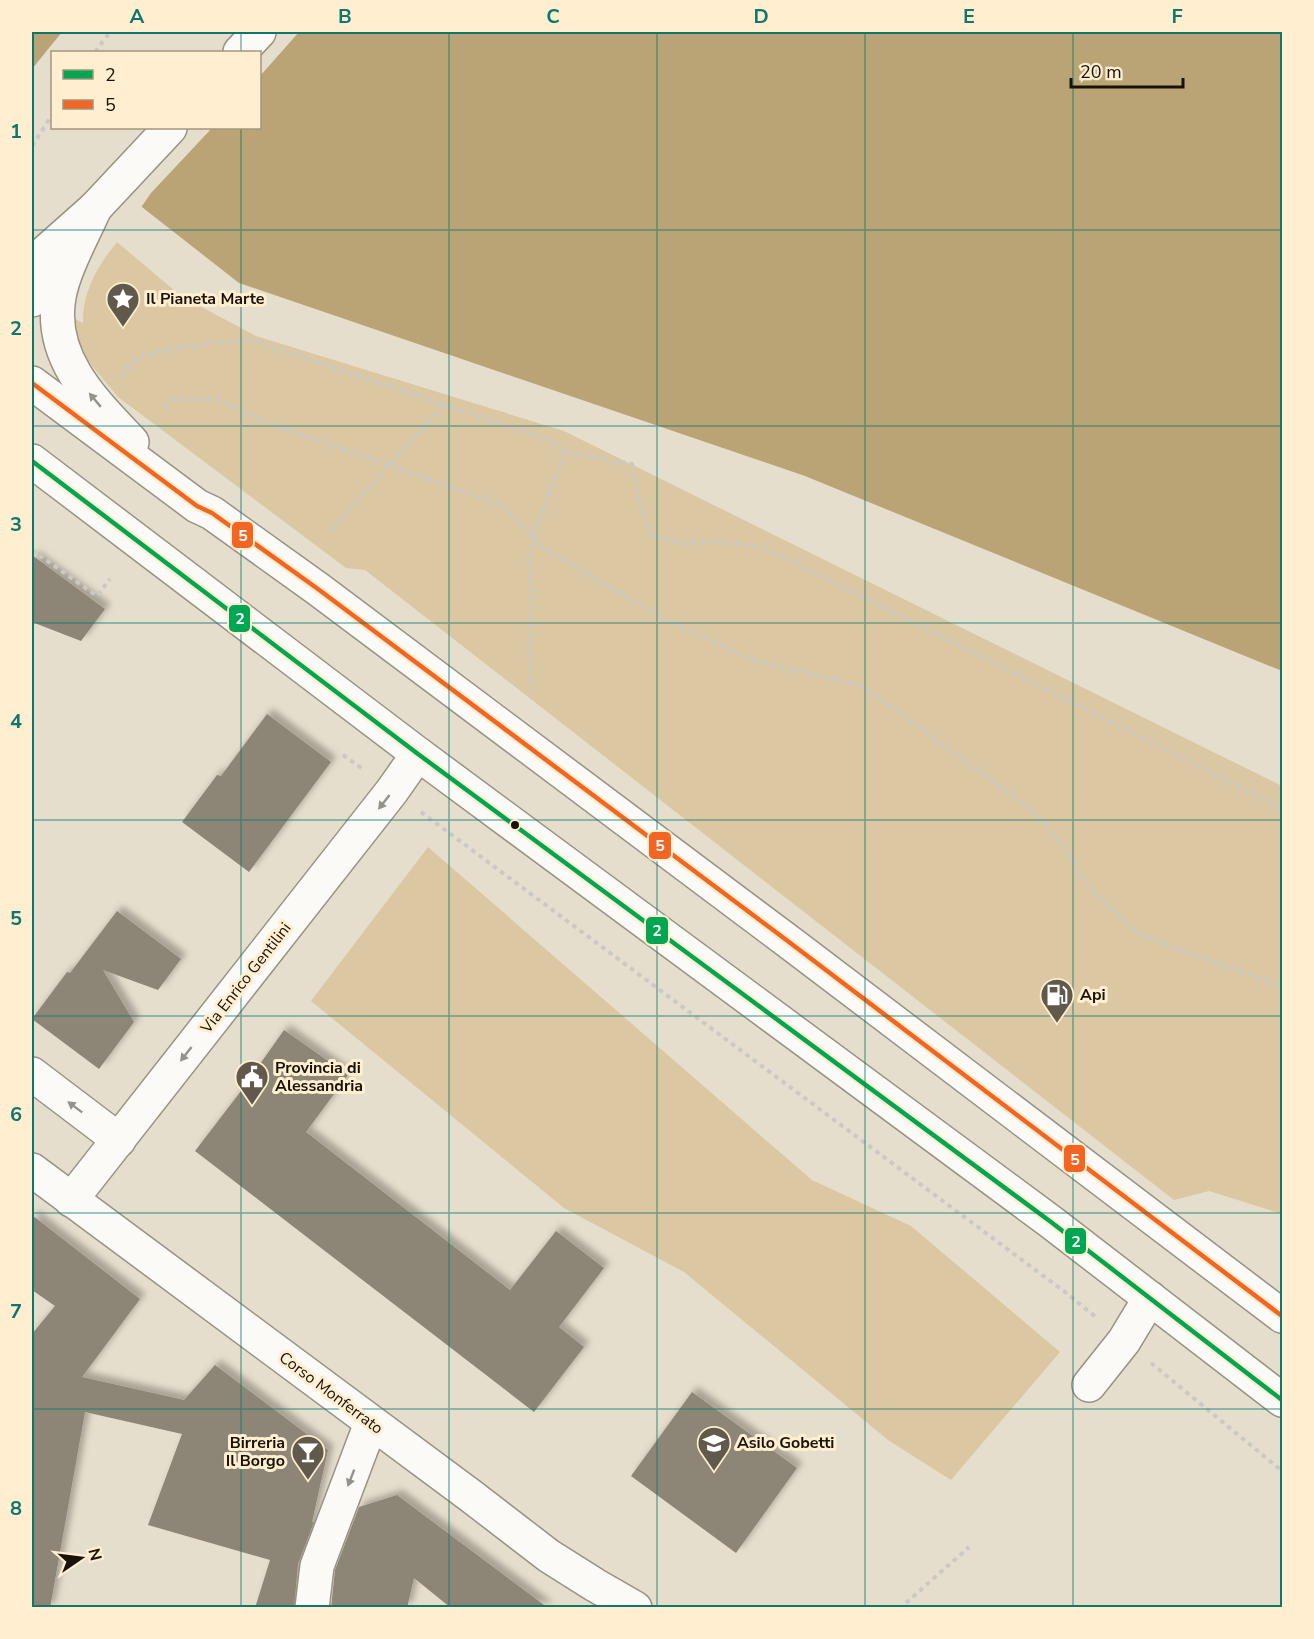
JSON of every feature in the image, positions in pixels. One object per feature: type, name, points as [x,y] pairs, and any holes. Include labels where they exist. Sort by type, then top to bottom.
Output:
[{"type":"main road","points":[[241,51],[259,32]]},
{"type":"main road","points":[[34,260],[95,208],[169,129]]},
{"type":"main road","points":[[95,208],[59,296],[57,318],[61,345],[73,373],[142,452],[212,513],[318,589],[647,835],[1282,1316]]},
{"type":"main road","points":[[32,300],[74,256]]},
{"type":"main road","points":[[32,383],[187,500],[212,513]]},
{"type":"main road","points":[[32,461],[418,754],[1051,1222],[1282,1400]]},
{"type":"main road","name":"Via Enrico Gentilini","points":[[71,1200],[392,792],[418,754]]},
{"type":"main road","points":[[32,1074],[119,1140]]},
{"type":"main road","name":"Corso Monferrato","points":[[32,1170],[549,1556],[635,1608]]},
{"type":"main road","points":[[1089,1385],[1124,1341],[1150,1298]]},
{"type":"main road","points":[[312,1608],[317,1566],[371,1423]]},
{"type":"path","points":[[96,51],[110,32]]},
{"type":"path","points":[[32,146],[51,117]]},
{"type":"path","points":[[116,381],[132,363],[142,357],[167,349],[248,339],[552,441],[565,452],[632,464],[640,506],[652,536],[681,543],[716,541],[766,548],[1282,808]]},
{"type":"path","points":[[165,407],[172,400],[215,399],[273,425],[503,505],[544,548],[664,619],[753,660],[863,686],[1034,811],[1064,848],[1089,888],[1138,934],[1282,987]]},
{"type":"path","points":[[331,530],[443,405]]},
{"type":"path","points":[[532,691],[529,650],[532,596],[529,556],[565,452]]},
{"type":"path","points":[[32,550],[97,596],[110,579]]},
{"type":"path","points":[[423,814],[1065,1292],[1282,1471]]},
{"type":"path","points":[[906,1603],[969,1547]]},
{"type":"shaded area","points":[[32,32],[1282,32],[1282,671],[805,476],[239,283],[32,121]]},
{"type":"shaded area","points":[[117,242],[181,296],[256,336],[564,431],[1282,786],[1282,1214],[1209,1191],[1174,1200],[365,570],[346,568],[118,397],[78,349],[69,316],[83,323],[85,300],[92,280]]},
{"type":"shaded area","points":[[428,847],[812,1180],[911,1226],[1060,1352],[951,1480],[888,1440],[684,1272],[564,1208],[311,1001]]},
{"type":"pier","points":[[62,32],[299,32],[261,75],[261,51],[51,51],[51,129],[211,129],[151,193],[140,209],[32,124],[32,69]]},
{"type":"building","points":[[32,555],[105,609],[81,641],[32,622]]},
{"type":"building","points":[[267,714],[331,762],[249,872],[182,822],[217,775],[221,776]]},
{"type":"building","points":[[117,911],[181,959],[158,990],[103,970],[134,1022],[99,1069],[32,1019]]},
{"type":"building","points":[[284,1030],[348,1075],[306,1132],[510,1290],[556,1231],[604,1268],[559,1327],[584,1347],[534,1412],[195,1151]]},
{"type":"building","points":[[32,1215],[140,1299],[82,1377],[184,1400],[215,1365],[328,1450],[312,1522],[314,1522],[298,1564],[294,1608],[255,1608],[270,1560],[148,1525],[182,1434],[85,1412],[50,1608],[32,1608],[32,1334],[55,1306],[32,1290]]},
{"type":"building","name":"Asilo Gobetti","points":[[692,1392],[797,1468],[736,1553],[631,1476]]},
{"type":"building","points":[[397,1495],[548,1608],[451,1608],[414,1578],[407,1608],[331,1608],[335,1570],[359,1507]]},
{"type":"transit line","name":"5","points":[[32,383],[197,506],[212,513],[318,589],[1282,1316]]},
{"type":"transit line","name":"2","points":[[32,461],[418,754],[1051,1222],[1282,1400]]},
{"type":"place","name":"Il Pianeta Marte","points":[[123,328]]},
{"type":"place","name":"Api","points":[[1057,1024]]},
{"type":"place","name":"Provincia di Alessandria","points":[[252,1106]]},
{"type":"place","name":"Asilo Gobetti","points":[[714,1472]]},
{"type":"place","name":"Birreria Il Borgo","points":[[308,1481]]}]
